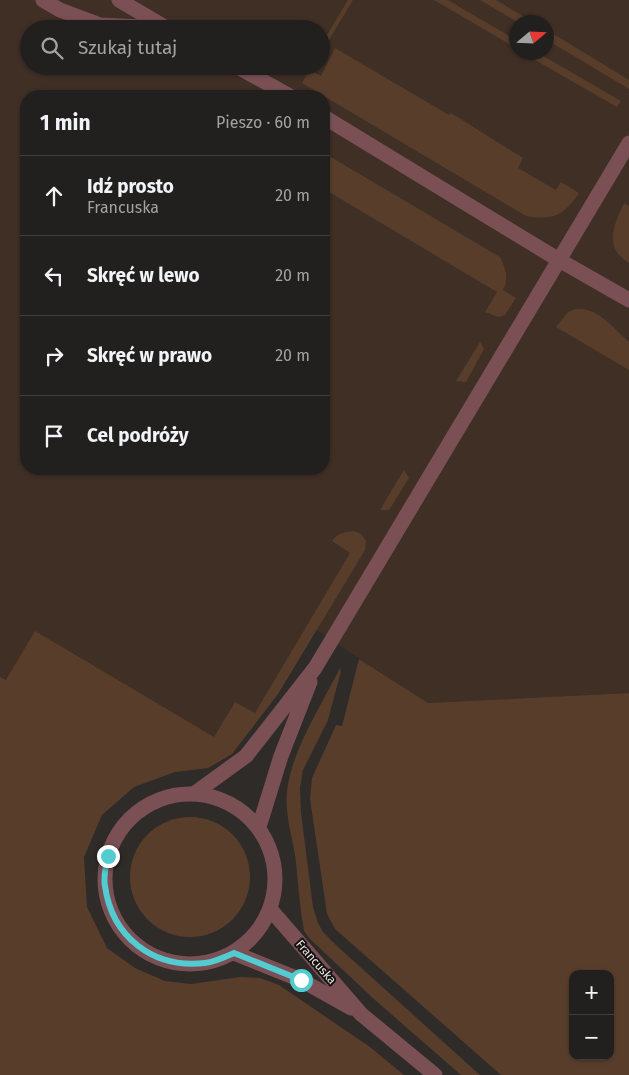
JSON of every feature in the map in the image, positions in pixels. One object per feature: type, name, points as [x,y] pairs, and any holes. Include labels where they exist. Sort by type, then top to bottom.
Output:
[{"type":"street","points":[[43,0],[60,10],[85,20]]},
{"type":"street","points":[[120,0],[153,20]]},
{"type":"street","points":[[252,75],[279,90]]},
{"type":"street","points":[[330,121],[559,260],[629,300]]},
{"type":"street","points":[[195,793],[246,756],[315,668],[629,143]]},
{"type":"street","points":[[259,827],[281,756],[315,668]]},
{"type":"street","points":[[195,793],[219,798],[241,809],[259,827],[272,853],[276,881],[271,910],[256,935],[234,953],[206,963],[178,964],[150,955],[127,937],[111,913],[104,884],[108,856],[116,838],[120,830],[140,809],[166,796],[195,793]]},
{"type":"street","name":"Francuska","points":[[271,910],[361,1014],[435,1075]]},
{"type":"street","name":"Francuska","points":[[234,953],[301,980],[361,1014]]},
{"type":"shaded area","points":[[0,0],[629,0],[629,693],[427,703],[316,630],[278,694],[232,754],[208,768],[175,772],[0,677]]},
{"type":"shaded area","points":[[348,0],[353,0],[330,38],[330,30]]},
{"type":"shaded area","points":[[434,0],[448,0],[509,36],[509,44]]},
{"type":"shaded area","points":[[480,0],[496,0],[521,15],[509,15],[509,17]]},
{"type":"shaded area","points":[[554,34],[629,80],[629,89],[554,44]]},
{"type":"shaded area","points":[[335,48],[449,115],[451,113],[523,158],[518,168],[556,190],[561,182],[579,193],[568,207],[557,215],[543,218],[526,216],[330,100],[330,90],[314,90],[302,83],[306,75],[330,75],[330,58]]},
{"type":"shaded area","points":[[535,60],[550,60],[621,101],[617,107]]},
{"type":"shaded area","points":[[330,157],[500,257],[506,274],[503,290],[516,298],[505,315],[498,317],[485,312],[497,292],[330,193]]},
{"type":"shaded area","points":[[624,203],[629,206],[629,263],[621,257],[613,243],[614,227]]},
{"type":"shaded area","points":[[584,309],[598,315],[629,342],[629,370],[556,327],[568,312]]},
{"type":"shaded area","points":[[480,342],[484,349],[466,382],[456,381]]},
{"type":"shaded area","points":[[404,470],[409,478],[389,510],[380,510]]},
{"type":"shaded area","points":[[354,531],[361,534],[366,541],[365,550],[278,694],[232,754],[208,768],[175,772],[134,787],[102,815],[84,857],[87,907],[107,948],[135,968],[165,981],[191,984],[240,977],[260,978],[279,985],[370,1047],[404,1075],[0,1075],[0,677],[6,680],[35,631],[214,737],[235,702],[255,713],[350,553],[332,541],[344,532]]},
{"type":"shaded area","points":[[359,659],[428,703],[629,693],[629,1075],[501,1075],[335,929],[327,914],[310,799],[312,778],[336,725],[342,726]]},
{"type":"shaded area","points":[[340,668],[341,671],[328,720],[303,770],[300,788],[301,813],[313,907],[318,923],[323,932],[337,946],[480,1075],[461,1075],[375,1000],[310,939],[304,931],[296,862],[288,819],[288,787],[299,748]]},
{"type":"shaded area","points":[[190,817],[213,821],[233,834],[246,854],[250,877],[246,900],[233,920],[213,933],[190,937],[167,933],[147,920],[134,900],[130,877],[134,854],[147,834],[167,821]]},
{"type":"route","points":[[108,856],[104,884],[111,913],[127,937],[150,955],[178,964],[206,963],[234,953],[301,980]]}]
